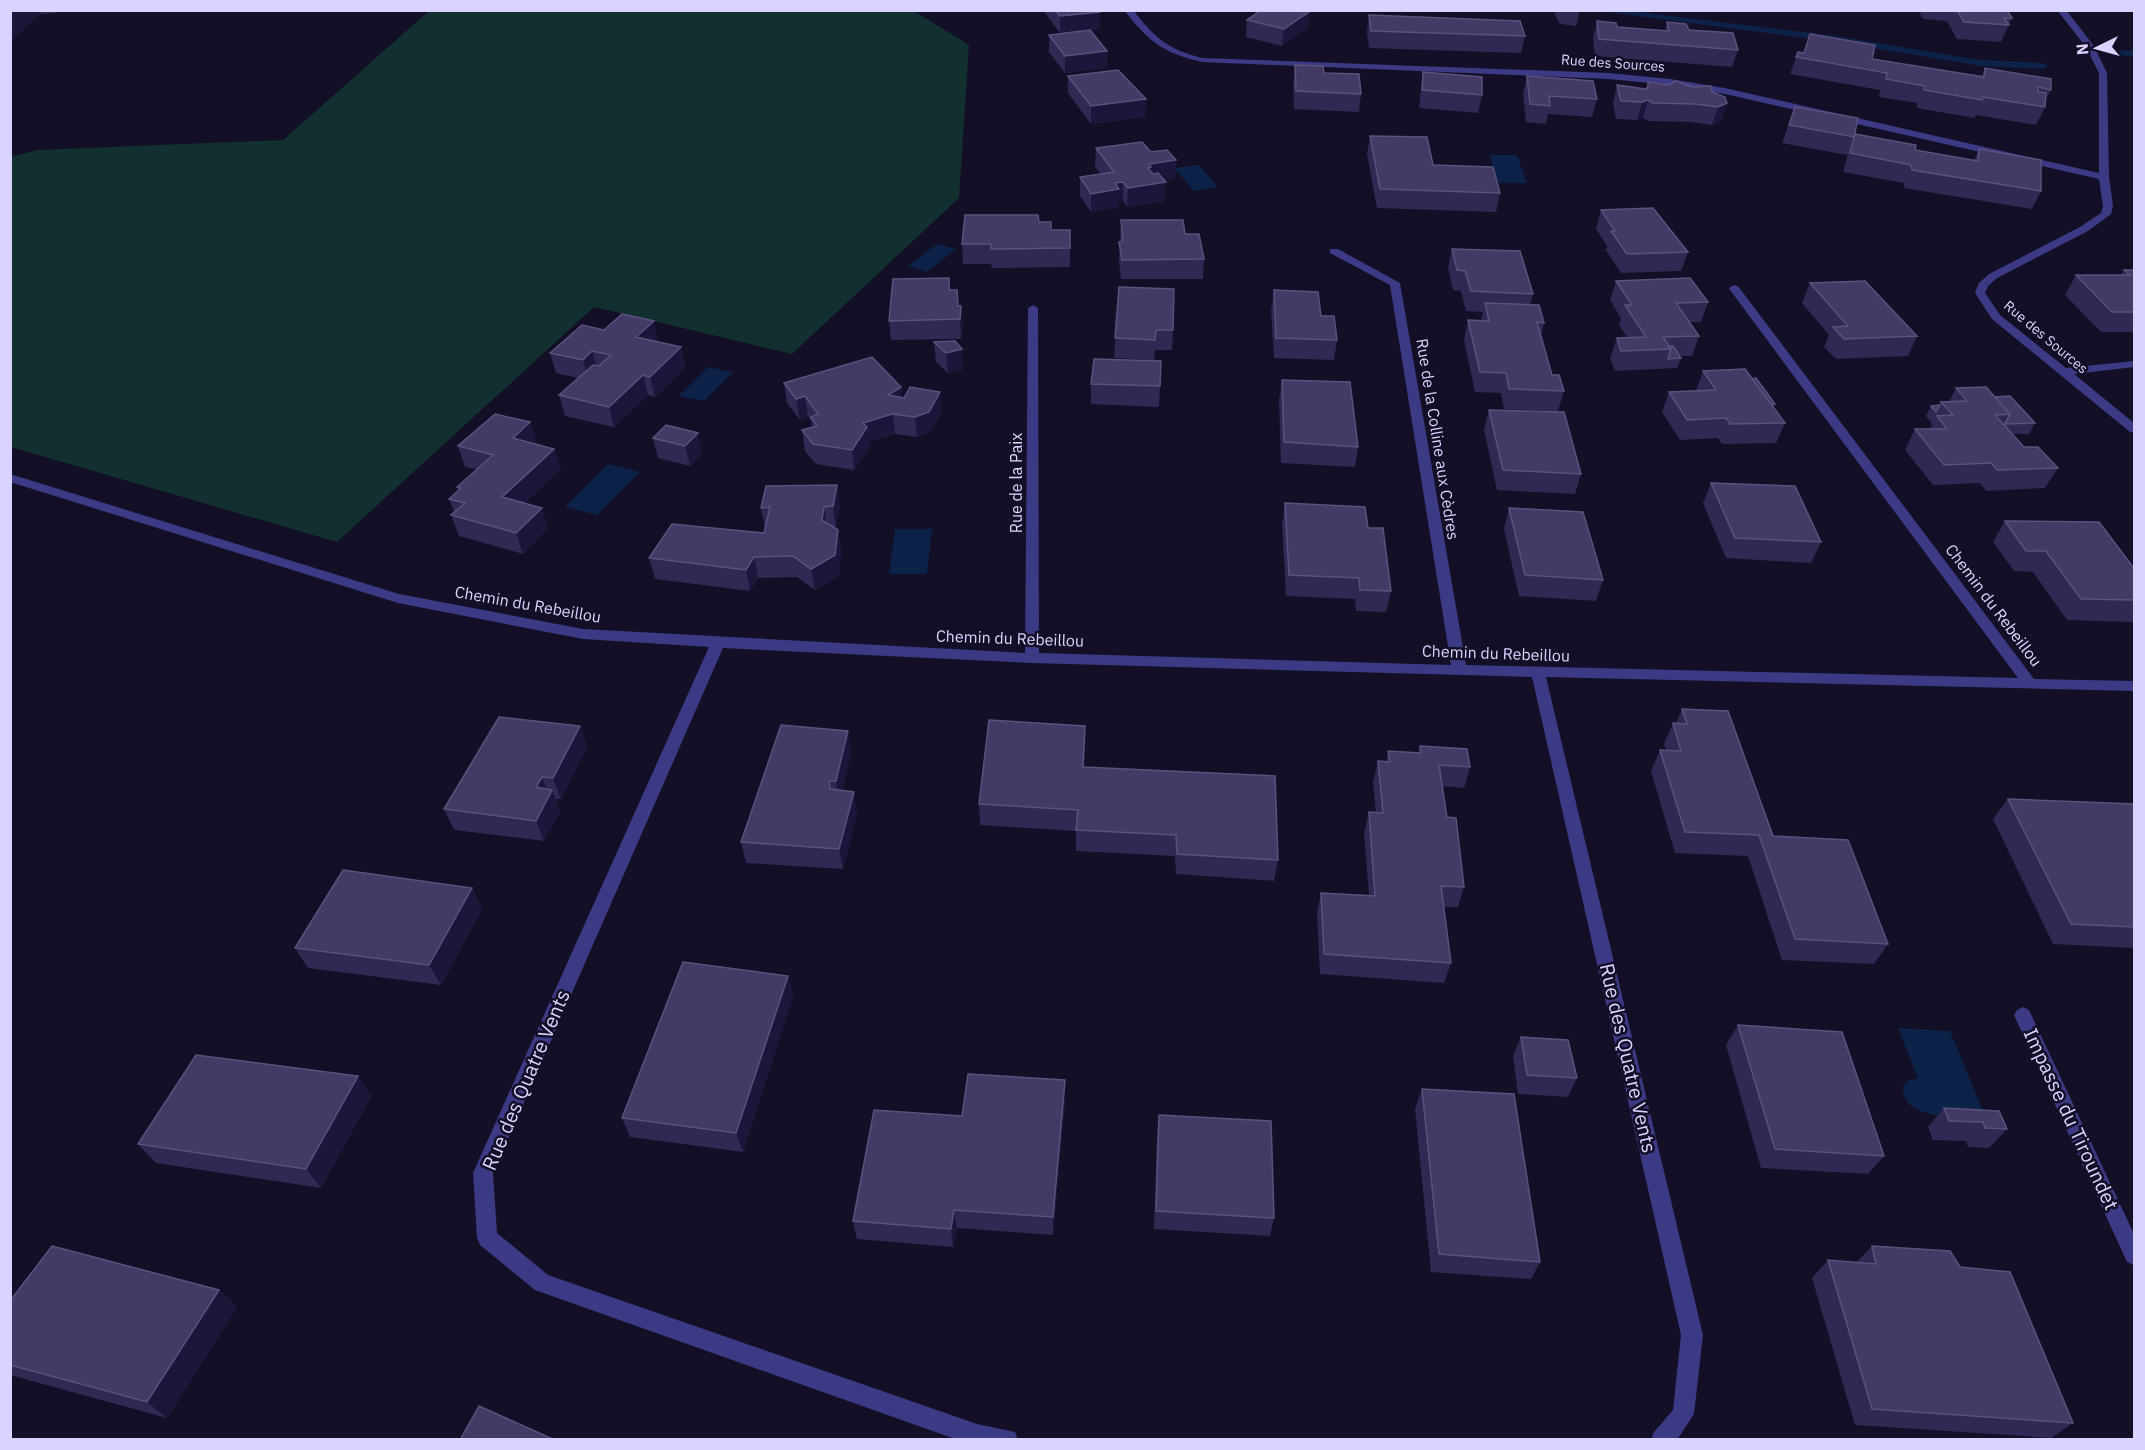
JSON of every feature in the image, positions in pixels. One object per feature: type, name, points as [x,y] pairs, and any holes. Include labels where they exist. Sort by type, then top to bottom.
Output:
[{"type":"street","name":"Rue des Sources","points":[[1128,10],[1157,45],[1176,54],[1202,60],[1610,76],[1670,82],[1725,91],[2104,177]]},
{"type":"street","name":"Rue des Sources","points":[[2061,10],[2095,54],[2103,73],[2104,177],[2108,206],[2106,214],[2084,230],[1993,276],[1983,285],[1980,293],[1996,317],[2134,429]]},
{"type":"street","name":"Rue de la Colline aux Cèdres","points":[[1334,251],[1395,283],[1459,669]]},
{"type":"street","name":"Chemin du Rebeillou","points":[[1734,288],[2031,685]]},
{"type":"street","name":"Rue de la Paix","points":[[1032,658],[1033,308]]},
{"type":"street","points":[[2064,372],[2134,364]]},
{"type":"street","name":"Chemin du Rebeillou","points":[[10,478],[398,598],[583,634],[1032,658],[2134,686]]},
{"type":"street","name":"Rue des Quatre Vents","points":[[718,643],[483,1173],[487,1238],[542,1283],[977,1435],[1007,1440]]},
{"type":"street","name":"Rue des Quatre Vents","points":[[1538,672],[1692,1335],[1683,1414],[1662,1440]]},
{"type":"street","name":"Impasse du Tiroundet","points":[[2023,1016],[2134,1255]]},
{"type":"green space","points":[[429,11],[914,11],[969,45],[959,198],[792,354],[594,307],[337,542],[11,447],[11,157],[37,150],[283,140]]},
{"type":"water","points":[[1490,155],[1517,155],[1527,183],[1498,183]]},
{"type":"water","points":[[1199,165],[1218,187],[1194,191],[1174,168]]},
{"type":"water","points":[[937,244],[956,249],[927,272],[908,266]]},
{"type":"water","points":[[708,367],[733,372],[704,401],[679,396]]},
{"type":"water","points":[[608,464],[640,472],[597,515],[565,507]]},
{"type":"water","points":[[895,529],[932,529],[927,574],[889,574]]},
{"type":"water","points":[[1898,1028],[1950,1031],[1986,1118],[1934,1115],[1911,1106],[1904,1097],[1903,1085],[1909,1080],[1918,1078]]},
{"type":"building","points":[[1055,10],[1099,10],[1100,12],[1060,16]]},
{"type":"building","points":[[1261,10],[1310,11],[1284,29],[1247,20]]},
{"type":"building","points":[[1957,10],[2007,10],[2012,18],[2004,18],[2009,25],[1964,22]]},
{"type":"building","points":[[1369,15],[1520,21],[1525,36],[1371,31]]},
{"type":"building","points":[[1597,21],[1616,23],[1617,27],[1669,31],[1667,22],[1686,24],[1689,30],[1733,33],[1738,50],[1599,39]]},
{"type":"building","points":[[1090,30],[1107,51],[1065,56],[1049,35]]},
{"type":"building","points":[[1810,34],[1875,45],[1872,59],[1984,77],[1985,68],[2051,79],[2051,90],[2038,87],[2038,92],[2046,93],[2045,107],[1983,97],[1982,100],[1924,90],[1925,86],[1886,79],[1887,73],[1796,57],[1798,52],[1804,53]]},
{"type":"building","points":[[1295,65],[1323,66],[1324,73],[1359,74],[1361,94],[1296,91]]},
{"type":"building","points":[[1118,70],[1146,99],[1091,106],[1068,76]]},
{"type":"building","points":[[1423,72],[1482,77],[1482,95],[1422,90]]},
{"type":"building","points":[[1527,76],[1593,81],[1597,99],[1549,96],[1550,106],[1530,104]]},
{"type":"building","points":[[1676,81],[1692,87],[1711,86],[1712,92],[1725,97],[1727,103],[1718,107],[1653,103],[1648,100],[1621,101],[1617,85],[1645,89],[1648,87],[1648,82],[1668,85]]},
{"type":"building","points":[[1795,107],[1858,118],[1854,137],[1789,125]]},
{"type":"building","points":[[1855,134],[1916,145],[1915,150],[1978,161],[1979,149],[2041,160],[2041,191],[1912,170],[1911,165],[1850,153]]},
{"type":"building","points":[[1370,136],[1427,137],[1433,165],[1493,167],[1500,193],[1380,189]]},
{"type":"building","points":[[1142,142],[1151,152],[1167,150],[1176,160],[1149,164],[1151,167],[1148,168],[1153,174],[1158,173],[1166,182],[1128,188],[1123,182],[1115,183],[1119,189],[1091,194],[1080,177],[1114,172],[1096,148]]},
{"type":"building","points":[[1653,208],[1688,252],[1627,254],[1611,231],[1615,231],[1601,210]]},
{"type":"building","points":[[965,215],[1038,215],[1039,222],[1051,222],[1051,230],[1070,230],[1070,248],[991,249],[991,244],[962,244]]},
{"type":"building","points":[[1121,220],[1183,220],[1185,234],[1199,234],[1204,259],[1122,260],[1119,242],[1123,241]]},
{"type":"building","points":[[1452,249],[1520,251],[1533,294],[1471,291],[1465,271],[1457,270]]},
{"type":"building","points":[[2124,270],[2134,270],[2134,312],[2112,312],[2076,275],[2130,275]]},
{"type":"building","points":[[949,278],[949,290],[957,290],[958,306],[961,306],[960,319],[889,321],[893,279]]},
{"type":"building","points":[[1690,278],[1708,302],[1676,303],[1699,336],[1663,337],[1671,349],[1621,351],[1617,338],[1646,337],[1625,305],[1632,305],[1616,281]]},
{"type":"building","points":[[1865,281],[1917,336],[1844,339],[1833,327],[1848,326],[1810,283]]},
{"type":"building","points":[[1119,287],[1174,289],[1173,330],[1156,330],[1155,340],[1115,338]]},
{"type":"building","points":[[1274,290],[1318,292],[1321,316],[1334,316],[1337,340],[1276,338]]},
{"type":"building","points":[[1485,303],[1539,305],[1544,323],[1537,322],[1552,375],[1559,375],[1564,391],[1509,389],[1506,373],[1480,372],[1468,320],[1489,321]]},
{"type":"building","points":[[622,314],[654,321],[636,337],[681,347],[650,377],[643,375],[609,407],[559,395],[593,365],[599,366],[611,355],[592,351],[583,360],[550,353],[582,325],[604,330]]},
{"type":"building","points":[[955,341],[962,349],[946,353],[934,342]]},
{"type":"building","points":[[1669,346],[1673,346],[1681,358],[1668,359],[1671,349]]},
{"type":"building","points":[[872,357],[901,387],[888,395],[904,398],[910,387],[940,392],[929,412],[915,417],[892,414],[863,423],[867,427],[852,450],[813,444],[802,430],[817,426],[811,417],[818,414],[805,396],[796,399],[784,383]]},
{"type":"building","points":[[1094,359],[1161,361],[1160,386],[1091,384]]},
{"type":"building","points":[[1745,369],[1785,423],[1730,424],[1726,418],[1687,420],[1669,392],[1716,390],[1703,371]]},
{"type":"building","points":[[1756,378],[1775,404],[1771,404],[1752,379]]},
{"type":"building","points":[[1282,380],[1350,382],[1358,447],[1284,442]]},
{"type":"building","points":[[1986,387],[2010,414],[1995,415],[2024,447],[2038,447],[2058,468],[1997,470],[1991,463],[1944,465],[1915,429],[1947,429],[1937,416],[1953,415],[1941,402],[1967,401],[1956,388]]},
{"type":"building","points":[[2010,396],[2035,423],[2005,424],[2010,414],[1995,397]]},
{"type":"building","points":[[1940,405],[1936,412],[1931,406]]},
{"type":"building","points":[[1489,410],[1564,412],[1581,474],[1503,470]]},
{"type":"building","points":[[495,414],[530,422],[513,438],[554,449],[502,497],[542,508],[516,533],[451,515],[465,503],[449,499],[461,488],[457,487],[493,455],[458,446]]},
{"type":"building","points":[[666,425],[698,433],[685,446],[653,438]]},
{"type":"building","points":[[1711,483],[1795,486],[1821,542],[1735,538]]},
{"type":"building","points":[[837,485],[833,506],[824,507],[822,520],[838,530],[835,555],[811,569],[793,556],[754,557],[746,570],[649,558],[672,524],[764,533],[770,507],[761,508],[766,486]]},
{"type":"building","points":[[1285,503],[1365,507],[1368,528],[1383,528],[1391,591],[1360,590],[1359,578],[1289,575]]},
{"type":"building","points":[[1509,508],[1583,512],[1603,580],[1525,575]]},
{"type":"building","points":[[2005,521],[2099,522],[2134,567],[2134,600],[2081,599],[2046,551],[2026,551]]},
{"type":"building","points":[[1682,709],[1728,711],[1773,836],[1848,840],[1888,944],[1795,939],[1759,835],[1685,832],[1660,750],[1681,751],[1673,723],[1687,724]]},
{"type":"building","points":[[499,717],[580,726],[553,778],[542,777],[536,787],[552,790],[536,821],[444,809]]},
{"type":"building","points":[[989,720],[1085,726],[1083,767],[1275,776],[1278,860],[1177,854],[1176,835],[1076,830],[1078,810],[979,804]]},
{"type":"building","points":[[781,725],[848,731],[836,781],[829,781],[830,789],[854,792],[839,849],[741,842]]},
{"type":"building","points":[[1420,746],[1467,749],[1470,767],[1439,765],[1447,817],[1456,818],[1464,887],[1441,886],[1451,963],[1324,954],[1321,893],[1375,896],[1369,812],[1383,813],[1378,761],[1390,762],[1388,751],[1421,753]]},
{"type":"building","points":[[2008,799],[2134,804],[2134,927],[2071,924]]},
{"type":"building","points":[[343,870],[472,888],[429,965],[295,948]]},
{"type":"building","points":[[683,962],[788,976],[736,1133],[622,1118]]},
{"type":"building","points":[[1738,1025],[1842,1032],[1884,1156],[1775,1149]]},
{"type":"building","points":[[1521,1037],[1568,1040],[1577,1078],[1527,1075]]},
{"type":"building","points":[[196,1055],[358,1076],[306,1169],[138,1144]]},
{"type":"building","points":[[968,1074],[1065,1080],[1053,1217],[954,1210],[951,1229],[853,1221],[874,1110],[962,1116]]},
{"type":"building","points":[[1422,1089],[1514,1094],[1540,1262],[1439,1254]]},
{"type":"building","points":[[1944,1108],[1999,1111],[2007,1129],[1985,1128],[1983,1122],[1949,1121]]},
{"type":"building","points":[[1159,1115],[1271,1121],[1274,1218],[1156,1211]]},
{"type":"building","points":[[52,1246],[219,1290],[147,1402],[10,1365],[10,1301]]},
{"type":"building","points":[[1872,1246],[1950,1251],[1960,1267],[2010,1272],[2073,1423],[1872,1409],[1828,1260],[1876,1264]]},
{"type":"building","points":[[479,1406],[555,1440],[460,1440]]},
{"type":"waterway","points":[[1596,10],[1836,39],[1980,63],[2043,66]]},
{"type":"waterway","points":[[2117,54],[2134,53]]}]
